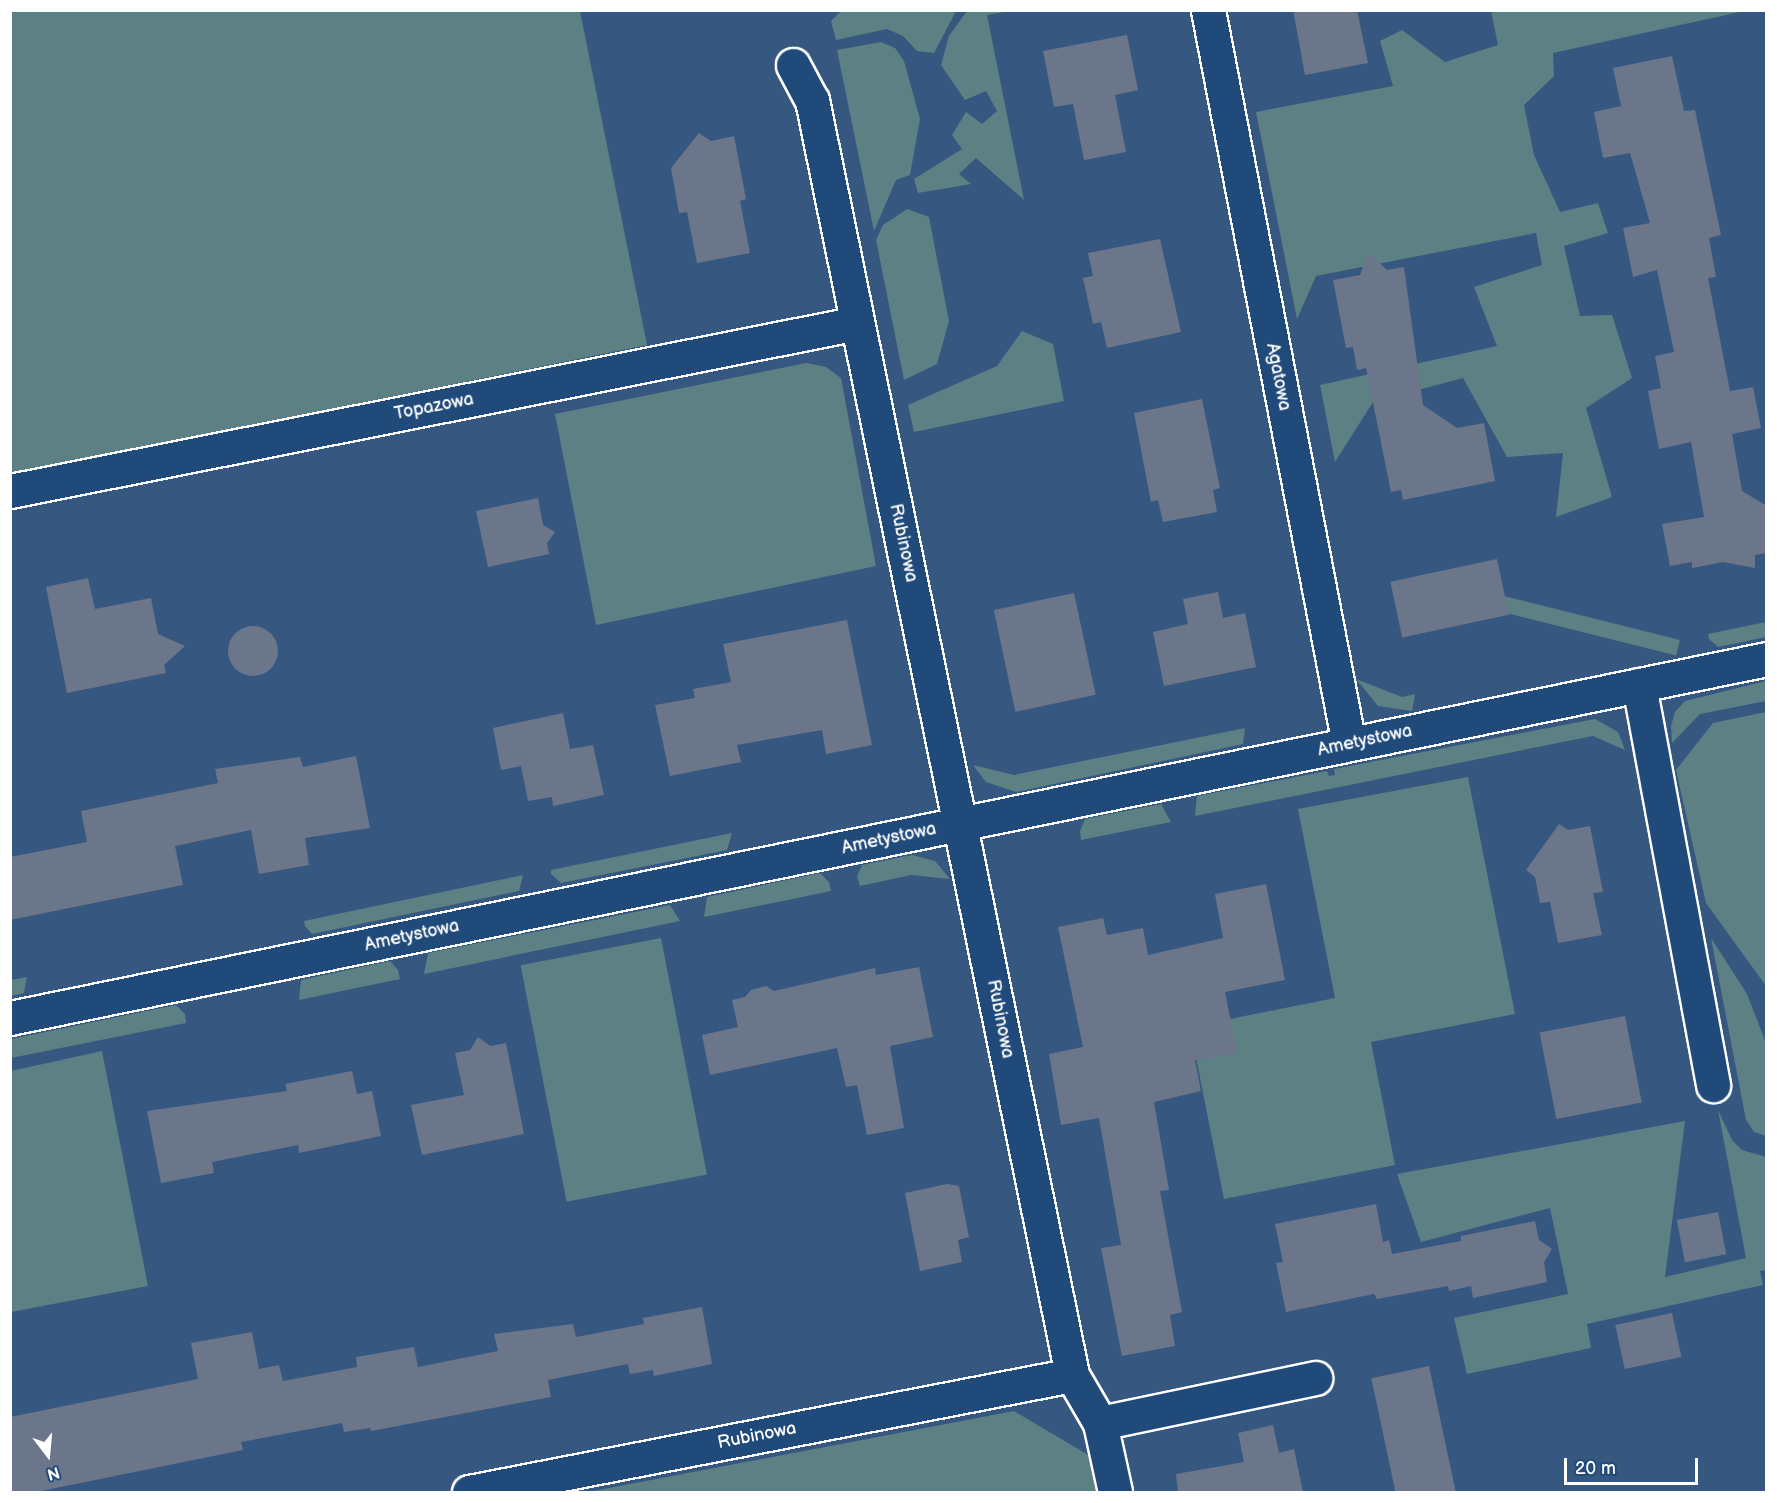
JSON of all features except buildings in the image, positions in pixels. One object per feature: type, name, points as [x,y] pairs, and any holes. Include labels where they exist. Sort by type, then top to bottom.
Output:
[{"type":"street","name":"Agatowa","points":[[1208,10],[1349,744]]},
{"type":"street","name":"Rubinowa","points":[[469,1492],[1072,1375],[812,100],[793,65]]},
{"type":"street","name":"Topazowa","points":[[10,491],[858,323]]},
{"type":"street","name":"Ametystowa","points":[[10,1018],[1767,659]]},
{"type":"street","points":[[1639,685],[1713,1085]]},
{"type":"street","points":[[1072,1375],[1100,1423],[1115,1492]]},
{"type":"street","points":[[1100,1423],[1315,1377]]},
{"type":"green space","points":[[10,11],[580,11],[647,345],[11,474]]},
{"type":"green space","points":[[841,11],[956,11],[934,53],[917,51],[903,36],[887,29],[836,40],[831,21]]},
{"type":"green space","points":[[967,11],[1010,11],[987,15],[1024,200],[976,158],[959,174],[971,184],[918,193],[914,179],[962,149],[952,135],[966,112],[982,124],[997,111],[986,91],[965,100],[941,65],[949,36]]},
{"type":"green space","points":[[1491,11],[1744,11],[1553,53],[1554,76],[1524,105],[1534,155],[1560,212],[1598,203],[1608,233],[1564,246],[1580,316],[1612,315],[1632,378],[1586,408],[1612,497],[1556,517],[1563,453],[1507,457],[1463,378],[1373,402],[1335,462],[1320,385],[1497,346],[1474,287],[1542,265],[1536,233],[1316,276],[1297,319],[1256,112],[1393,86],[1380,41],[1402,30],[1445,62],[1498,45]]},
{"type":"green space","points":[[881,42],[895,48],[904,61],[920,119],[910,175],[896,180],[874,231],[837,50]]},
{"type":"green space","points":[[907,209],[929,217],[949,321],[937,364],[904,380],[876,240],[883,225]]},
{"type":"green space","points":[[1022,331],[1053,344],[1064,401],[914,432],[908,405],[997,366]]},
{"type":"green space","points":[[806,363],[826,367],[841,378],[876,566],[596,625],[555,414]]},
{"type":"green space","points":[[1494,594],[1680,640],[1676,656],[1490,609]]},
{"type":"green space","points":[[1766,622],[1766,637],[1718,647],[1709,639],[1708,634]]},
{"type":"green space","points":[[1356,679],[1402,697],[1415,694],[1412,711],[1378,706]]},
{"type":"green space","points":[[1766,681],[1766,701],[1700,714],[1672,743],[1671,726],[1675,712],[1685,701]]},
{"type":"green space","points":[[1766,712],[1766,986],[1706,903],[1676,770],[1713,723]]},
{"type":"green space","points":[[1595,719],[1618,732],[1625,750],[1593,736],[1195,816],[1197,796],[1327,771],[1329,776],[1335,775],[1334,769]]},
{"type":"green space","points":[[1245,728],[1243,744],[1016,792],[986,782],[973,765],[1014,775]]},
{"type":"green space","points":[[1468,777],[1515,1014],[1371,1042],[1395,1165],[1224,1199],[1190,1027],[1335,998],[1298,809]]},
{"type":"green space","points":[[1161,804],[1171,822],[1081,840],[1080,831],[1085,819]]},
{"type":"green space","points":[[732,833],[727,850],[561,883],[551,874],[551,870]]},
{"type":"green space","points":[[912,855],[935,861],[950,879],[911,875],[860,886],[857,876],[862,865]]},
{"type":"green space","points":[[820,873],[829,882],[831,891],[704,917],[707,897]]},
{"type":"green space","points":[[523,875],[519,891],[312,934],[305,926],[304,921]]},
{"type":"green space","points":[[670,905],[680,921],[424,974],[428,953]]},
{"type":"green space","points":[[661,938],[707,1175],[567,1202],[521,965]]},
{"type":"green space","points":[[1711,938],[1747,994],[1766,1043],[1766,1136],[1754,1132],[1746,1120]]},
{"type":"green space","points":[[390,961],[398,970],[400,979],[299,1000],[301,980]]},
{"type":"green space","points":[[27,977],[24,993],[11,996],[11,980]]},
{"type":"green space","points":[[176,1005],[185,1014],[186,1023],[11,1058],[11,1039]]},
{"type":"green space","points":[[102,1051],[148,1286],[11,1312],[11,1071]]},
{"type":"green space","points":[[1718,1110],[1732,1140],[1742,1150],[1766,1157],[1766,1270],[1760,1271],[1763,1285],[1587,1324],[1591,1348],[1467,1374],[1454,1318],[1568,1294],[1550,1208],[1421,1242],[1397,1174],[1685,1121],[1665,1277],[1746,1258]]},
{"type":"green space","points":[[1014,1411],[1090,1456],[1097,1492],[588,1492]]}]
